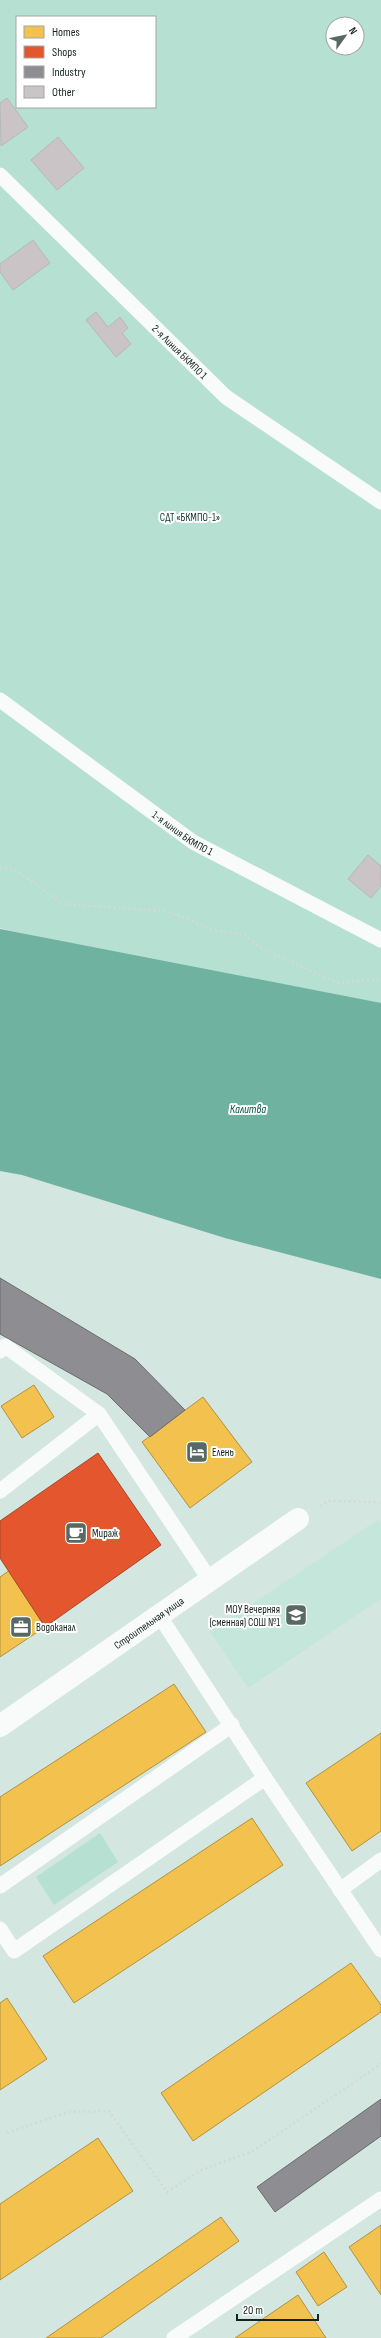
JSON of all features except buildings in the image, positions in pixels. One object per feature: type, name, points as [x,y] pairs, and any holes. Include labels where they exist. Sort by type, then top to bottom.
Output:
[{"type":"street","name":"Строительная улица","points":[[0,1726],[298,1519]]},
{"type":"lane","name":"2-я Линия БКМПО 1","points":[[0,175],[226,397],[381,502]]},
{"type":"lane","name":"1-я линия БКМПО 1","points":[[0,700],[193,842],[381,940]]},
{"type":"lane","points":[[0,1351],[5,1346],[99,1414],[210,1580]]},
{"type":"lane","points":[[0,1491],[99,1414]]},
{"type":"lane","points":[[159,1615],[232,1725],[265,1778],[381,1950]]},
{"type":"lane","points":[[0,1886],[232,1725]]},
{"type":"lane","points":[[0,1929],[14,1951],[265,1778]]},
{"type":"lane","points":[[340,1890],[381,1860]]},
{"type":"lane","points":[[174,2338],[381,2199]]},
{"type":"path","points":[[0,867],[14,869],[63,904],[166,911],[218,931],[243,934],[263,949],[338,983],[381,979]]},
{"type":"path","points":[[298,1519],[329,1501],[378,1502],[381,1504]]},
{"type":"path","points":[[7,2132],[68,2112],[109,2111],[167,2192],[201,2170],[253,2151],[381,2064]]},
{"type":"shaded area","name":"МОУ Вечерняя (сменная) СОШ №1","points":[[379,1519],[381,1523],[381,1599],[248,1688],[210,1632]]},
{"type":"green space","name":"СДТ «БКМПО-1»","points":[[0,0],[381,0],[381,1023],[0,928]]},
{"type":"green space","points":[[100,1833],[118,1862],[54,1905],[36,1877]]},
{"type":"water","name":"Калитва","points":[[0,929],[381,1003],[381,1279],[225,1238],[22,1175],[0,1171]]},
{"type":"place","name":"Елень","points":[[197,1452]]},
{"type":"place","name":"Мираж","points":[[76,1533]]},
{"type":"place","name":"МОУ Вечерняя (сменная) СОШ №1","points":[[296,1615]]},
{"type":"place","name":"Водоканал","points":[[21,1627]]}]
